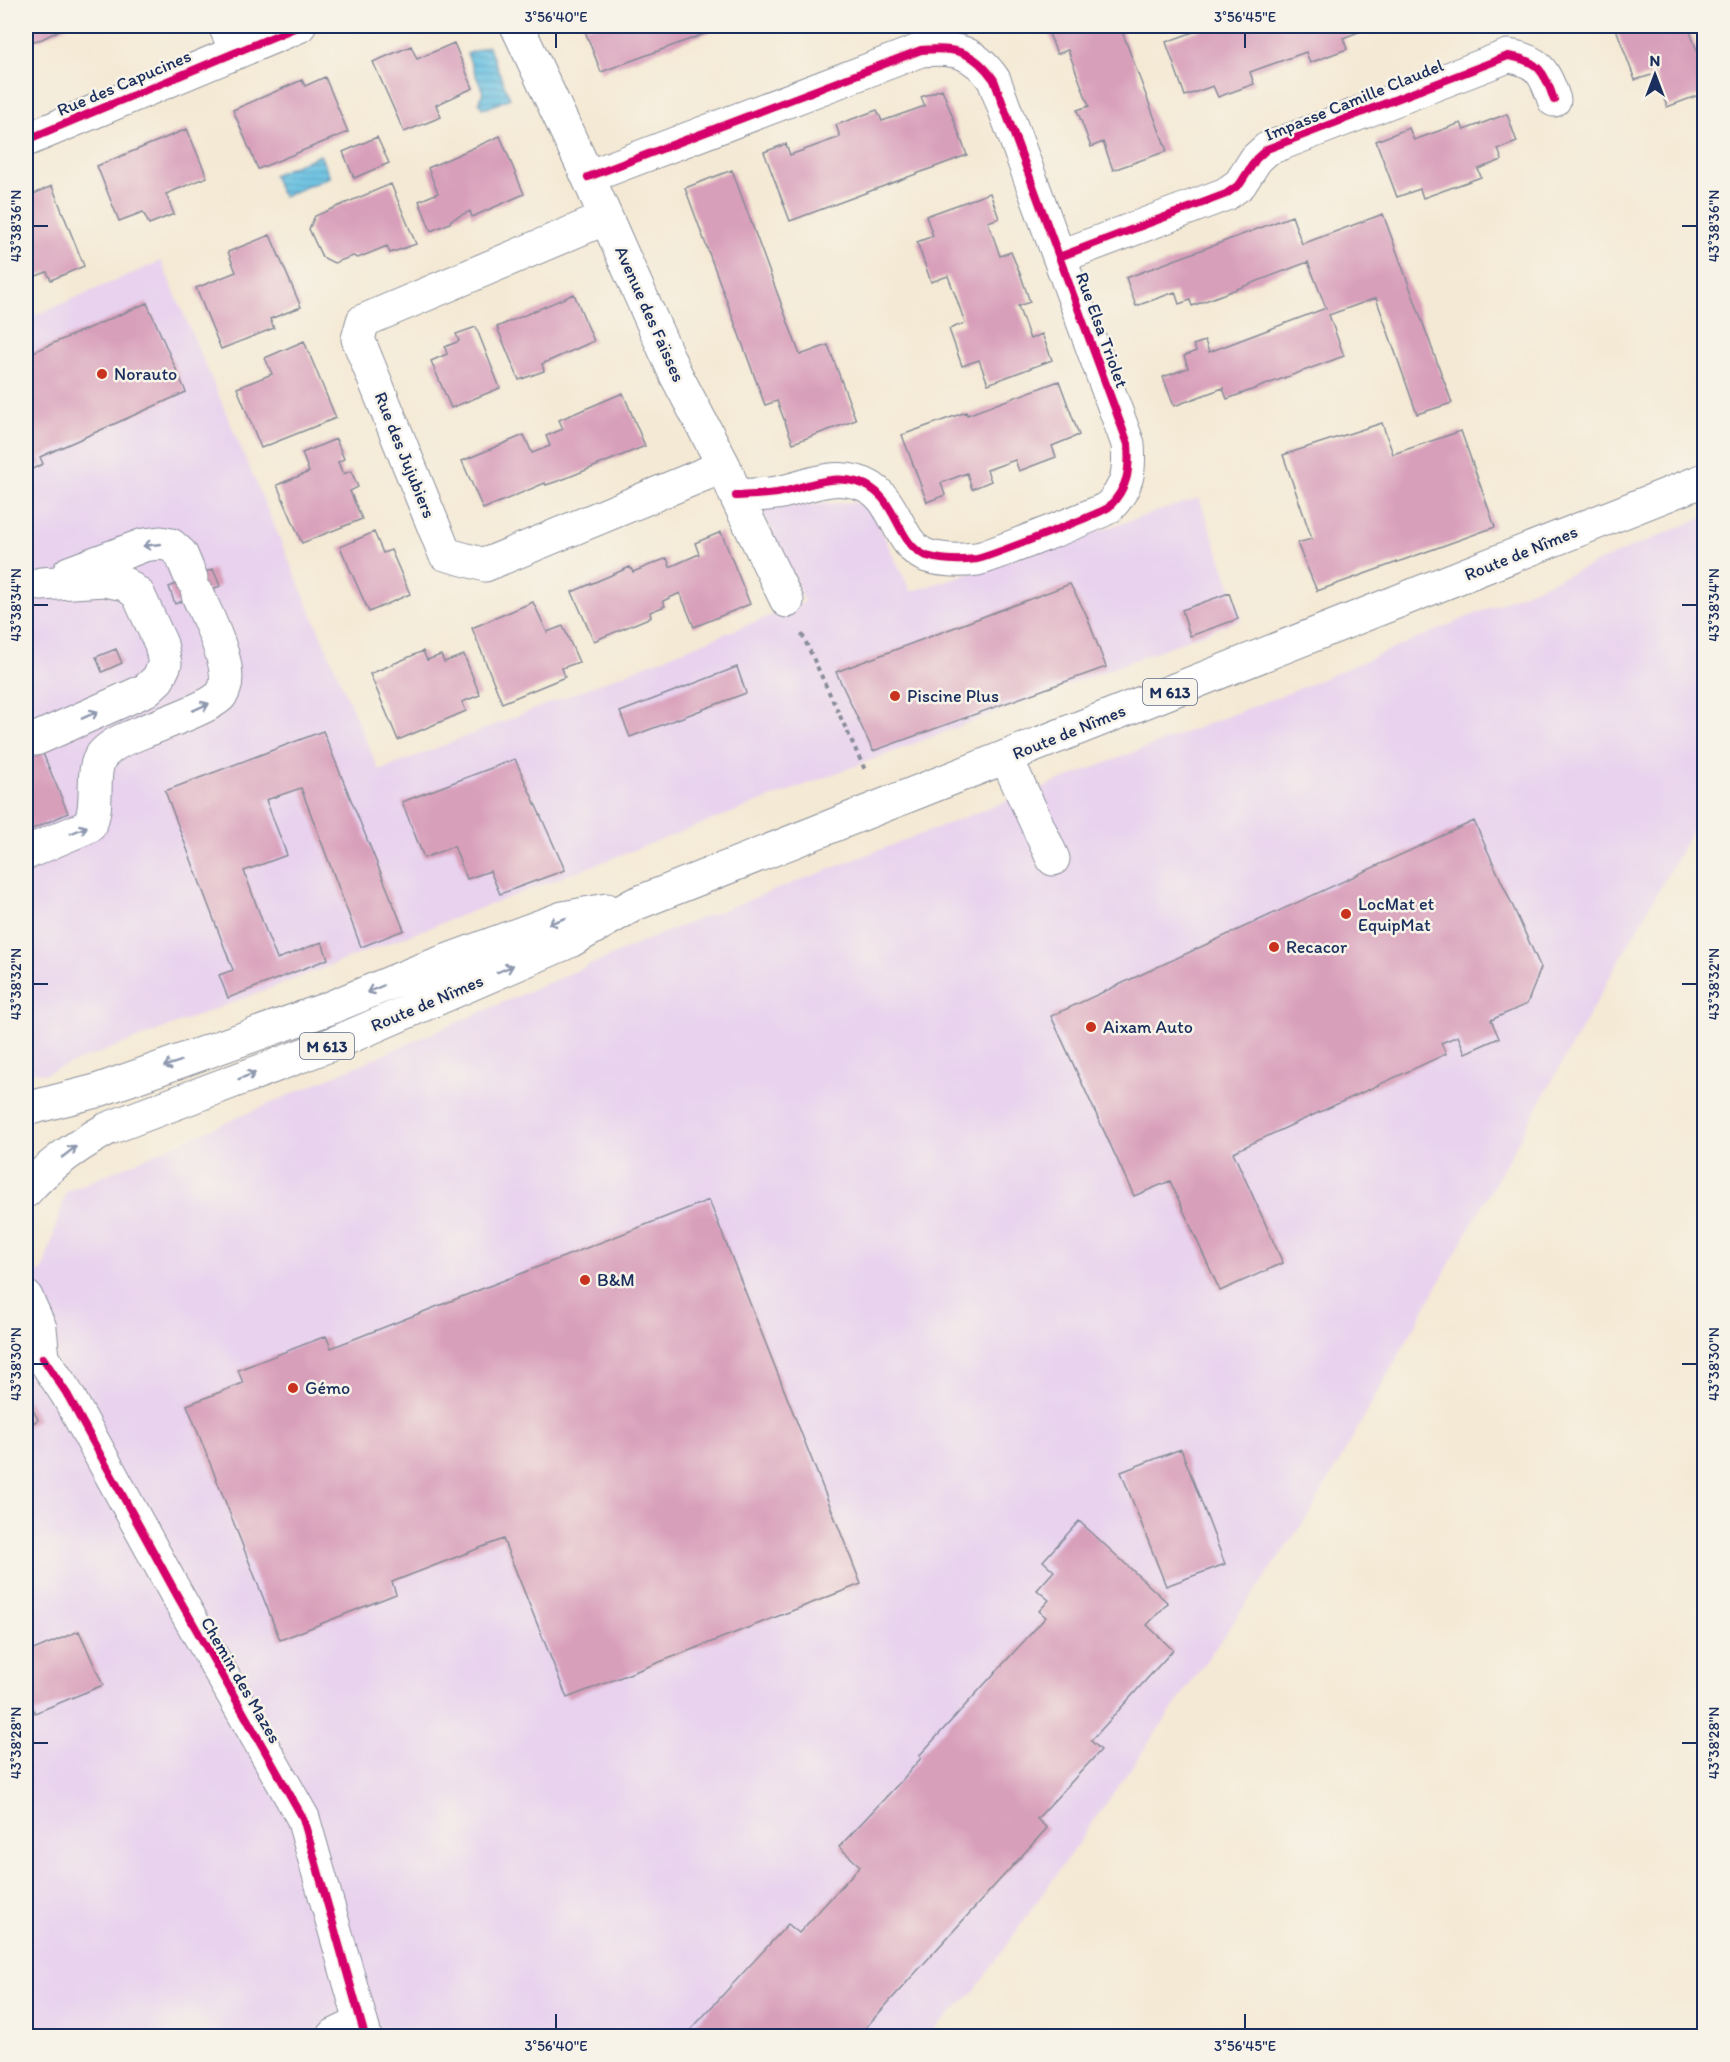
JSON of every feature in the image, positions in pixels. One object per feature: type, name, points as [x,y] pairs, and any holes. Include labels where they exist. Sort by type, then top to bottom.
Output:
[{"type":"street","name":"Rue des Capucines","points":[[26,140],[231,39],[299,26]]},
{"type":"street","name":"Avenue des Faïsses","points":[[517,26],[588,177],[675,373],[724,466],[736,496],[787,601]]},
{"type":"street","name":"Rue Elsa Triolet","points":[[588,177],[921,50],[944,48],[966,54],[983,64],[994,80],[1128,444],[1130,467],[1122,490],[1107,509],[979,558],[951,561],[925,555],[905,537],[891,508],[877,492],[859,482],[836,479],[813,482],[777,493],[736,496]]},
{"type":"street","name":"Impasse Camille Claudel","points":[[1059,256],[1226,194],[1240,184],[1256,159],[1267,149],[1508,56],[1524,58],[1538,67],[1545,75],[1554,100]]},
{"type":"street","name":"Rue des Jujubiers","points":[[606,218],[363,321],[358,339],[445,554],[485,565],[724,466]]},
{"type":"street","name":"Route de Nîmes","points":[[26,1191],[35,1180],[74,1147],[107,1129],[335,1043],[570,941],[635,904],[1704,480]]},
{"type":"street","points":[[26,853],[89,826],[95,817],[97,771],[100,758],[108,749],[209,703],[222,694],[226,681],[226,665],[181,554],[171,545],[160,543],[144,545],[30,587]]},
{"type":"street","points":[[30,587],[104,580],[125,584],[138,594],[161,644],[165,664],[158,679],[146,690],[36,739]]},
{"type":"street","points":[[1006,757],[1053,859]]},
{"type":"street","name":"Route de Nîmes","points":[[26,1109],[96,1091],[316,1013],[419,971],[563,918],[635,904]]},
{"type":"street","name":"Chemin des Mazes","points":[[26,1297],[40,1328],[34,1354],[68,1394],[172,1588],[303,1818],[353,2032]]},
{"type":"path","points":[[787,601],[882,806]]},
{"type":"shaded area","points":[[161,261],[379,771],[805,602],[760,507],[867,502],[911,592],[1199,498],[1242,619],[44,1074],[26,1070],[26,319]]},
{"type":"shaded area","points":[[1704,517],[1704,809],[1312,1510],[975,1990],[927,2036],[26,2036],[26,1277],[43,1270],[66,1192],[668,931],[1291,692]]},
{"type":"water","points":[[488,46],[510,98],[482,108],[479,102],[483,92],[467,54]]},
{"type":"water","points":[[320,155],[330,177],[284,196],[273,175]]},
{"type":"building","points":[[26,26],[68,26],[42,39],[26,43]]},
{"type":"building","points":[[583,26],[726,26],[601,72]]},
{"type":"building","points":[[1046,26],[1120,26],[1167,151],[1113,170],[1103,142],[1091,147],[1077,110],[1089,106],[1068,50],[1057,54]]},
{"type":"building","points":[[1210,26],[1374,26],[1343,38],[1347,49],[1310,63],[1306,52],[1250,72],[1254,84],[1218,97],[1213,86],[1185,96],[1166,42]]},
{"type":"building","points":[[1615,26],[1688,26],[1704,70],[1704,93],[1667,107],[1655,74],[1635,80]]},
{"type":"building","points":[[454,43],[473,88],[436,105],[441,117],[404,132],[373,62],[411,46],[417,59]]},
{"type":"building","points":[[325,77],[348,132],[258,169],[233,110],[302,80],[305,86]]},
{"type":"building","points":[[942,89],[967,155],[790,221],[764,152],[786,144],[790,155],[840,137],[836,125],[877,110],[882,121],[925,106],[921,97]]},
{"type":"building","points":[[1507,114],[1517,142],[1498,149],[1502,160],[1478,169],[1481,177],[1423,198],[1420,189],[1397,197],[1376,141],[1409,128],[1414,140],[1461,123],[1464,130]]},
{"type":"building","points":[[187,129],[207,177],[166,194],[174,214],[149,224],[143,212],[119,221],[97,166]]},
{"type":"building","points":[[500,136],[524,194],[472,217],[470,211],[431,231],[419,201],[438,193],[428,168]]},
{"type":"building","points":[[377,137],[389,163],[354,178],[343,152]]},
{"type":"building","points":[[732,170],[800,355],[828,345],[856,420],[793,443],[777,401],[765,405],[685,188]]},
{"type":"building","points":[[391,184],[416,244],[390,253],[387,246],[358,258],[353,256],[334,263],[322,257],[309,229],[315,216]]},
{"type":"building","points":[[52,186],[84,266],[51,280],[47,272],[26,280],[26,217],[36,213],[29,196]]},
{"type":"building","points":[[990,193],[999,218],[988,222],[1000,256],[1011,252],[1030,302],[1018,306],[1030,339],[1042,334],[1052,360],[988,384],[979,360],[962,366],[949,329],[965,323],[957,300],[948,276],[931,282],[917,242],[933,236],[926,216]]},
{"type":"building","points":[[1383,214],[1452,403],[1417,414],[1376,298],[1329,315],[1344,356],[1227,399],[1223,388],[1174,406],[1163,377],[1188,368],[1184,356],[1196,351],[1193,345],[1205,341],[1209,352],[1326,308],[1308,262],[1192,306],[1190,300],[1179,304],[1175,292],[1136,306],[1126,278],[1292,216],[1302,244]]},
{"type":"building","points":[[270,235],[301,307],[270,319],[274,328],[221,349],[196,288],[236,272],[228,252]]},
{"type":"building","points":[[574,294],[594,341],[542,364],[544,371],[519,380],[497,327]]},
{"type":"building","name":"Norauto","points":[[147,303],[186,392],[40,457],[43,464],[26,472],[26,355]]},
{"type":"building","points":[[476,327],[500,388],[451,408],[431,361],[447,354],[445,347],[459,341],[456,334]]},
{"type":"building","points":[[304,341],[336,418],[261,448],[237,388],[272,374],[265,358]]},
{"type":"building","points":[[1059,381],[1079,435],[1052,446],[1056,457],[1019,471],[1015,460],[987,470],[991,481],[972,489],[967,473],[941,483],[945,495],[927,502],[902,435],[966,412],[967,415]]},
{"type":"building","points":[[623,393],[645,446],[483,509],[462,461],[524,435],[532,453],[550,446],[546,436],[563,429],[559,420]]},
{"type":"building","points":[[1382,423],[1393,454],[1461,431],[1495,527],[1317,591],[1297,543],[1312,539],[1283,455]]},
{"type":"building","points":[[336,439],[344,459],[338,462],[343,474],[351,471],[358,487],[350,491],[362,519],[302,543],[277,485],[309,472],[302,453]]},
{"type":"building","points":[[374,532],[383,553],[391,550],[410,594],[369,612],[340,547]]},
{"type":"building","points":[[721,532],[750,604],[694,627],[680,593],[663,601],[665,606],[650,612],[651,617],[594,641],[572,592],[630,567],[633,572],[667,558],[670,567],[699,554],[695,543]]},
{"type":"building","points":[[213,569],[220,586],[175,604],[169,587]]},
{"type":"building","points":[[1070,584],[1086,614],[1106,667],[873,751],[836,672]]},
{"type":"building","points":[[1229,593],[1238,619],[1190,636],[1182,610]]},
{"type":"building","points":[[533,602],[547,632],[563,626],[579,662],[562,668],[565,677],[502,703],[472,628]]},
{"type":"building","points":[[116,649],[122,663],[102,672],[96,657]]},
{"type":"building","points":[[423,651],[427,660],[441,655],[444,662],[464,655],[480,695],[462,702],[466,711],[398,740],[370,674]]},
{"type":"building","points":[[737,667],[746,693],[630,737],[620,712]]},
{"type":"building","points":[[26,713],[68,813],[26,832]]},
{"type":"building","points":[[323,731],[404,930],[361,947],[301,788],[266,800],[287,855],[244,871],[267,934],[277,959],[322,942],[328,959],[228,998],[219,975],[233,970],[165,791]]},
{"type":"building","points":[[515,759],[565,870],[500,894],[490,871],[467,879],[454,846],[424,858],[402,802]]},
{"type":"building","points":[[1474,821],[1541,968],[1527,1004],[1491,1020],[1499,1038],[1465,1053],[1458,1036],[1441,1043],[1446,1054],[1233,1152],[1283,1263],[1220,1291],[1170,1181],[1134,1196],[1051,1016]]},
{"type":"building","points":[[709,1200],[861,1584],[567,1698],[503,1539],[392,1582],[396,1594],[280,1640],[187,1405],[243,1383],[238,1370],[326,1336],[331,1348]]},
{"type":"building","points":[[26,1399],[38,1420],[26,1427]]},
{"type":"building","points":[[1181,1449],[1225,1564],[1166,1586],[1121,1472]]},
{"type":"building","points":[[1079,1521],[1168,1603],[1147,1625],[1173,1650],[1091,1741],[1101,1750],[1037,1819],[1047,1828],[858,2036],[685,2036],[788,1924],[799,1933],[860,1866],[839,1847],[902,1780],[921,1758],[919,1756],[1046,1617],[1039,1611],[1049,1600],[1037,1590],[1054,1571],[1043,1561]]},
{"type":"building","points":[[79,1631],[103,1685],[35,1713],[31,1703],[26,1705],[26,1653]]},
{"type":"cycle path","points":[[26,140],[299,26]]},
{"type":"cycle path","points":[[588,177],[921,50],[944,49],[963,53],[979,63],[994,80],[1128,444],[1128,471],[1120,493],[1109,507],[1088,517],[977,559],[958,560],[933,558],[916,550],[908,541],[881,496],[857,482],[826,481],[777,493],[736,496]]},
{"type":"cycle path","points":[[1059,257],[1226,194],[1240,184],[1256,159],[1267,149],[1508,56],[1527,61],[1539,69],[1554,100]]},
{"type":"cycle path","points":[[43,1358],[67,1394],[303,1818],[365,2036]]},
{"type":"place","name":"Norauto","points":[[102,374]]},
{"type":"place","name":"Piscine Plus","points":[[895,696]]},
{"type":"place","name":"LocMat et EquipMat","points":[[1346,914]]},
{"type":"place","name":"Recacor","points":[[1274,947]]},
{"type":"place","name":"Aixam Auto","points":[[1091,1027]]},
{"type":"place","name":"B&M","points":[[585,1280]]},
{"type":"place","name":"Gémo","points":[[293,1388]]}]
